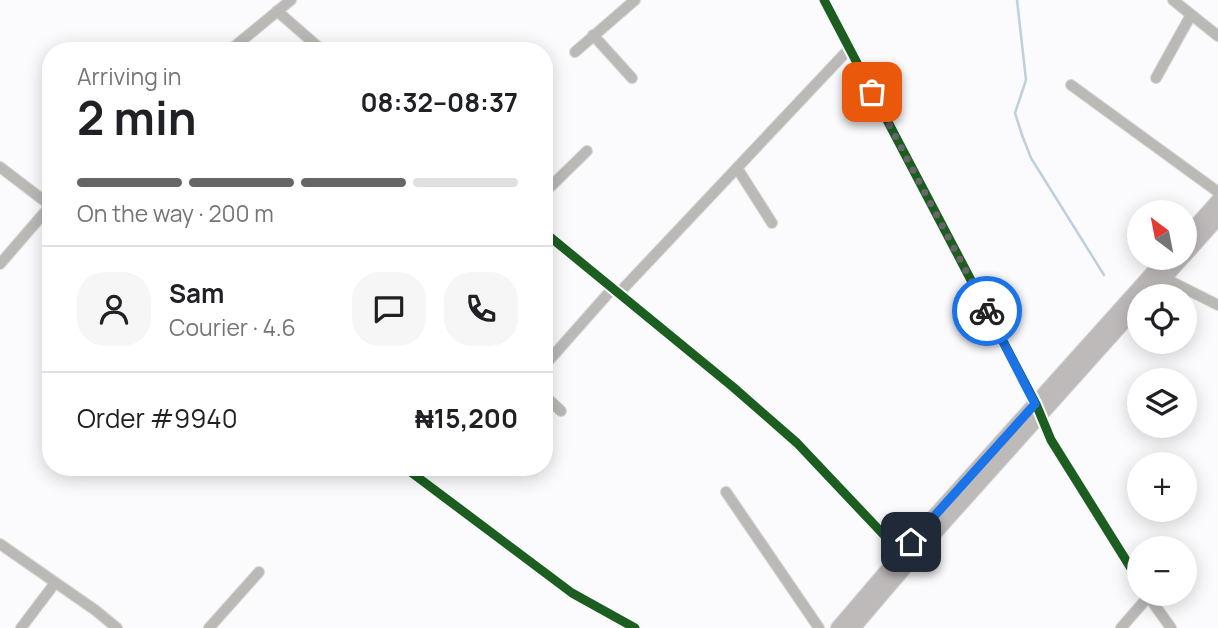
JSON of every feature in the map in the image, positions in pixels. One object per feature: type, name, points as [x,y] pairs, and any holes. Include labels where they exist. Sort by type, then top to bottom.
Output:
[{"type":"main road","points":[[1197,225],[1218,201]]},
{"type":"main road","points":[[1197,241],[1218,218]]},
{"type":"main road","points":[[853,628],[1156,270]]},
{"type":"main road","points":[[1159,284],[1171,270]]},
{"type":"main road","points":[[838,628],[901,553],[1127,317]]},
{"type":"street","points":[[240,42],[291,0]]},
{"type":"street","points":[[575,52],[635,0]]},
{"type":"street","points":[[824,0],[1038,409],[1051,440],[1127,562]]},
{"type":"street","points":[[1173,0],[1218,36]]},
{"type":"street","points":[[277,11],[313,42]]},
{"type":"street","points":[[1157,78],[1191,15]]},
{"type":"street","points":[[593,35],[632,78]]},
{"type":"street","points":[[553,357],[849,49]]},
{"type":"street","points":[[1071,85],[1218,192]]},
{"type":"street","points":[[553,184],[587,151]]},
{"type":"street","points":[[0,167],[42,198]]},
{"type":"street","points":[[737,168],[772,223]]},
{"type":"street","points":[[0,264],[42,215]]},
{"type":"street","points":[[553,239],[797,443],[901,553]]},
{"type":"street","points":[[1164,278],[1218,305]]},
{"type":"street","points":[[553,403],[561,411]]},
{"type":"street","points":[[416,476],[572,593],[635,628]]},
{"type":"street","points":[[726,492],[819,628]]},
{"type":"street","points":[[0,544],[117,628]]},
{"type":"street","points":[[209,628],[258,572]]},
{"type":"street","points":[[21,628],[55,583]]},
{"type":"street","points":[[1121,628],[1138,606]]},
{"type":"street","points":[[1155,606],[1171,628]]},
{"type":"waterway","points":[[1017,0],[1026,80],[1015,113],[1031,158],[1104,275]]},
{"type":"cycle path","points":[[824,0],[1036,404],[1051,440],[1127,562]]},
{"type":"cycle path","points":[[553,239],[797,443],[901,553]]},
{"type":"cycle path","points":[[416,476],[572,593],[635,628]]},
{"type":"way so far","points":[[872,92],[987,311]]},
{"type":"route","points":[[911,542],[1035,404],[987,311]]}]
